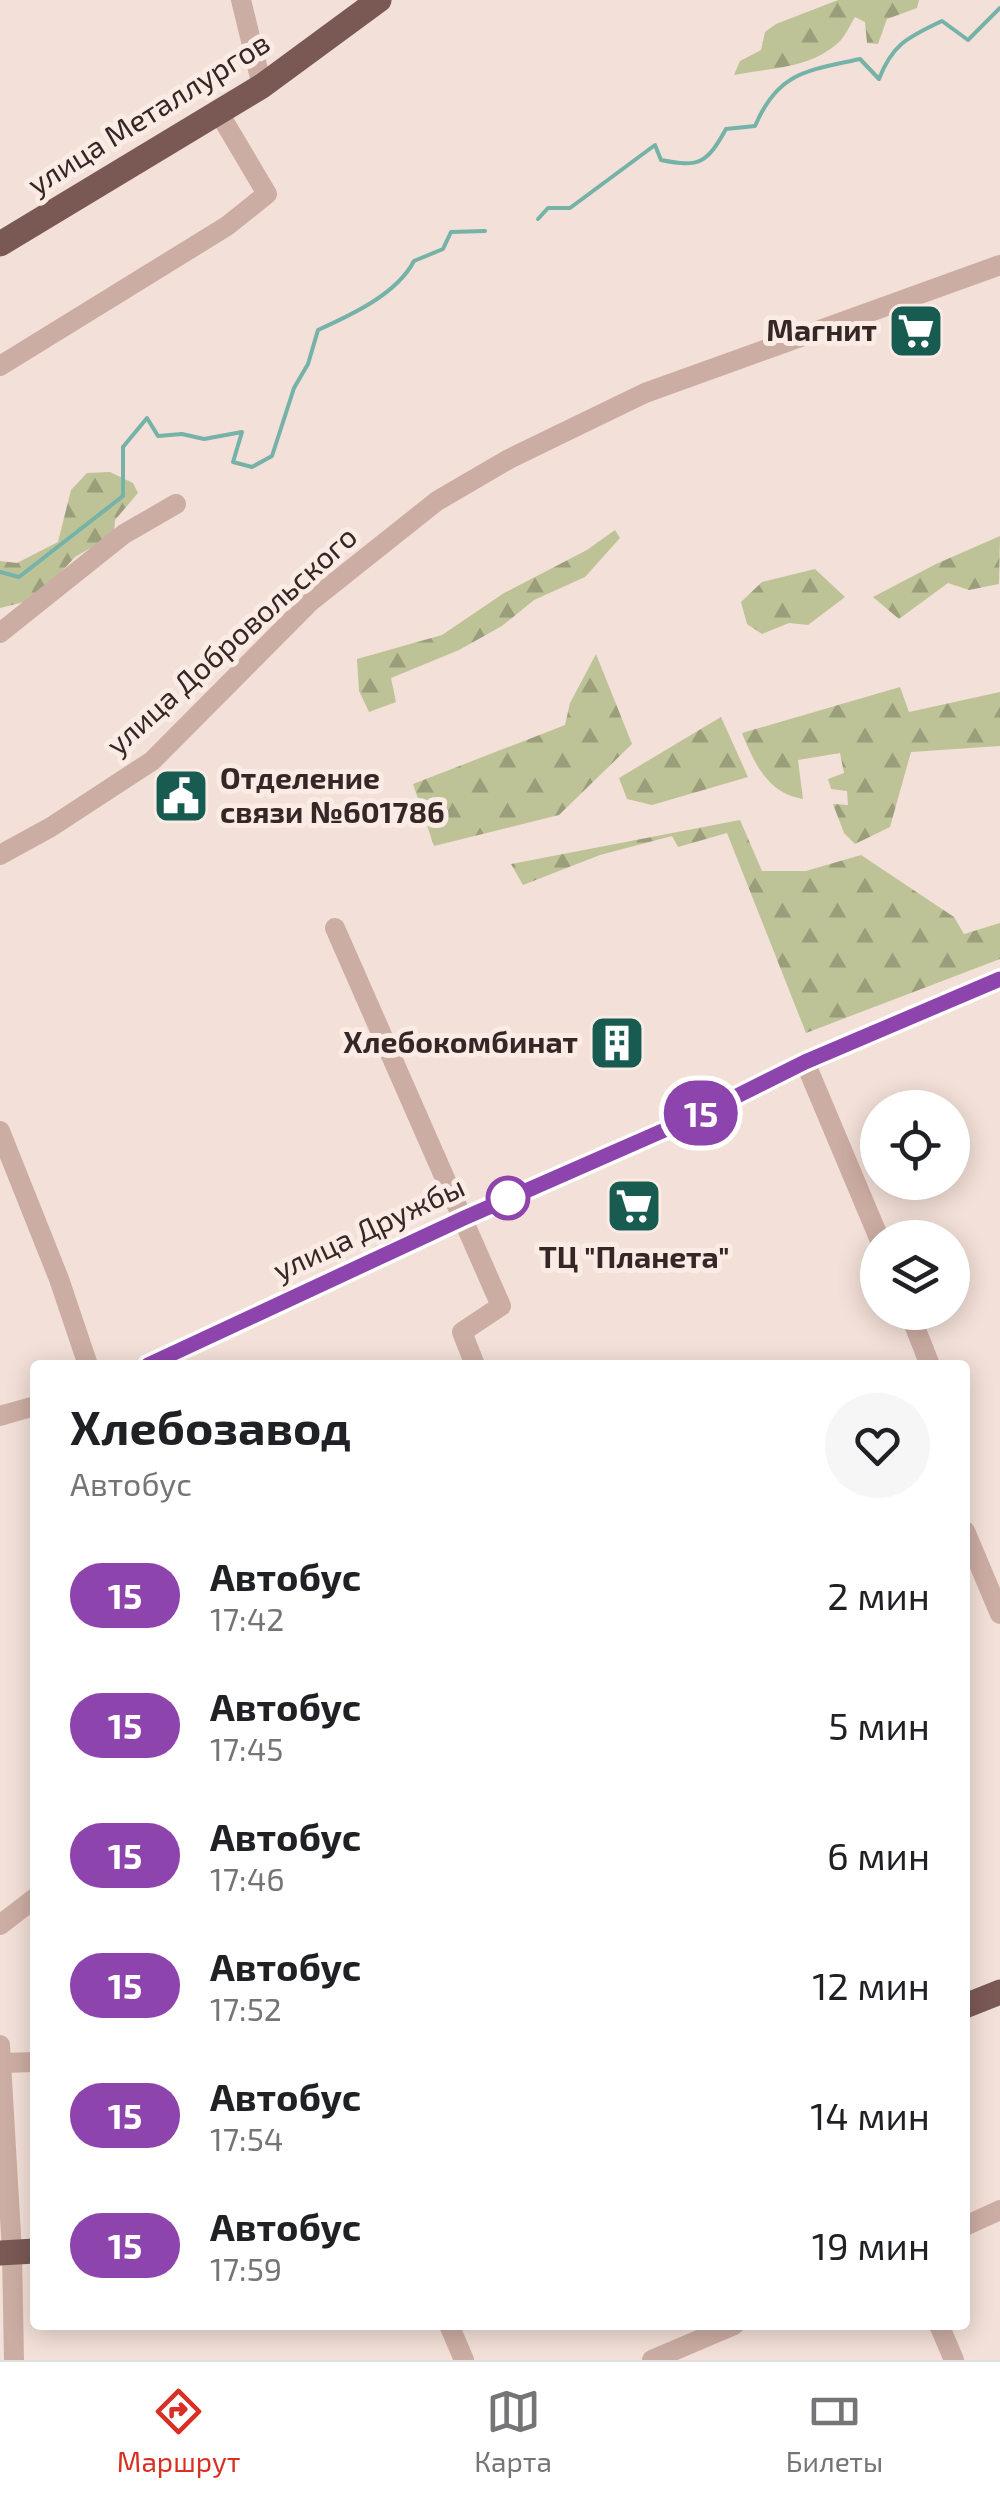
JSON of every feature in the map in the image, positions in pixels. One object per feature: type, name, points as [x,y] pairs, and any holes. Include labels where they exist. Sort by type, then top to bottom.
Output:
[{"type":"main road","name":"улица Металлургов","points":[[0,244],[262,86],[379,0]]},
{"type":"main road","points":[[970,2004],[1000,1992]]},
{"type":"street","points":[[241,0],[262,86]]},
{"type":"street","points":[[0,366],[226,226],[267,194],[219,113]]},
{"type":"street","name":"улица Добровольского","points":[[0,855],[52,827],[152,761],[310,602],[437,501],[645,394],[1000,265]]},
{"type":"street","points":[[0,633],[124,534],[176,504]]},
{"type":"street","points":[[335,928],[502,1306],[462,1332],[473,1360]]},
{"type":"street","name":"улица Дружбы","points":[[159,1360],[464,1218],[701,1114],[805,1062],[1000,979]]},
{"type":"street","points":[[805,1062],[871,1220]]},
{"type":"street","points":[[0,1132],[59,1279],[86,1360]]},
{"type":"street","points":[[916,1330],[928,1360]]},
{"type":"street","points":[[0,1416],[30,1407]]},
{"type":"street","points":[[970,1543],[1000,1614]]},
{"type":"street","points":[[0,1925],[30,1902]]},
{"type":"street","points":[[0,2045],[16,2252],[14,2360]]},
{"type":"street","points":[[1,2063],[30,2062]]},
{"type":"street","points":[[970,2224],[1000,2210]]},
{"type":"street","points":[[451,2330],[464,2360]]},
{"type":"street","points":[[652,2360],[722,2330]]},
{"type":"street","points":[[941,2330],[954,2360]]},
{"type":"green space","points":[[838,0],[919,0],[917,8],[887,19],[878,44],[867,43],[865,22],[855,17],[841,40],[827,52],[788,66],[734,75],[740,61],[761,50],[765,32],[776,24]]},
{"type":"green space","points":[[110,472],[133,483],[138,493],[115,520],[114,534],[75,557],[36,599],[0,608],[0,561],[17,563],[58,542],[71,490],[87,473]]},
{"type":"green space","points":[[615,530],[620,538],[585,577],[534,600],[502,626],[459,650],[391,678],[396,702],[369,712],[359,691],[357,659],[442,635],[504,593],[587,550]]},
{"type":"green space","points":[[1000,536],[999,584],[969,590],[948,583],[899,619],[873,597],[936,564]]},
{"type":"green space","points":[[815,569],[845,597],[808,625],[789,623],[762,634],[747,624],[741,602],[762,582]]},
{"type":"green space","points":[[596,654],[632,744],[559,815],[434,846],[413,784],[565,725],[570,703]]},
{"type":"green space","points":[[900,687],[909,712],[1000,692],[1000,746],[911,752],[890,827],[855,844],[844,833],[833,804],[848,805],[847,791],[831,789],[828,779],[844,773],[840,753],[798,760],[803,799],[771,784],[757,766],[742,733]]},
{"type":"green space","points":[[721,717],[748,777],[652,805],[627,799],[619,778]]},
{"type":"green space","points":[[740,820],[762,871],[806,871],[861,855],[954,917],[964,934],[1000,923],[1000,959],[806,1033],[727,833],[678,847],[672,836],[600,855],[523,885],[511,864]]},
{"type":"waterway","points":[[538,219],[548,208],[570,208],[655,145],[661,160],[701,160],[726,129],[755,126],[774,94],[809,71],[860,59],[879,79],[896,49],[911,37],[942,21],[968,40],[1000,8]]},
{"type":"waterway","points":[[0,572],[19,577],[123,496],[123,447],[147,418],[158,436],[182,434],[204,439],[242,432],[233,462],[252,467],[272,456],[318,330],[385,293],[414,261],[443,249],[451,232],[485,231]]},
{"type":"bus line","name":"15","points":[[159,1360],[464,1218],[701,1114],[805,1062],[1000,979]]},
{"type":"place","name":"Магнит","points":[[916,331]]},
{"type":"place","name":"Отделение связи №601786","points":[[181,796]]},
{"type":"place","name":"Хлебокомбинат","points":[[617,1043]]},
{"type":"place","name":"ТЦ \"Планета\"","points":[[634,1206]]}]
